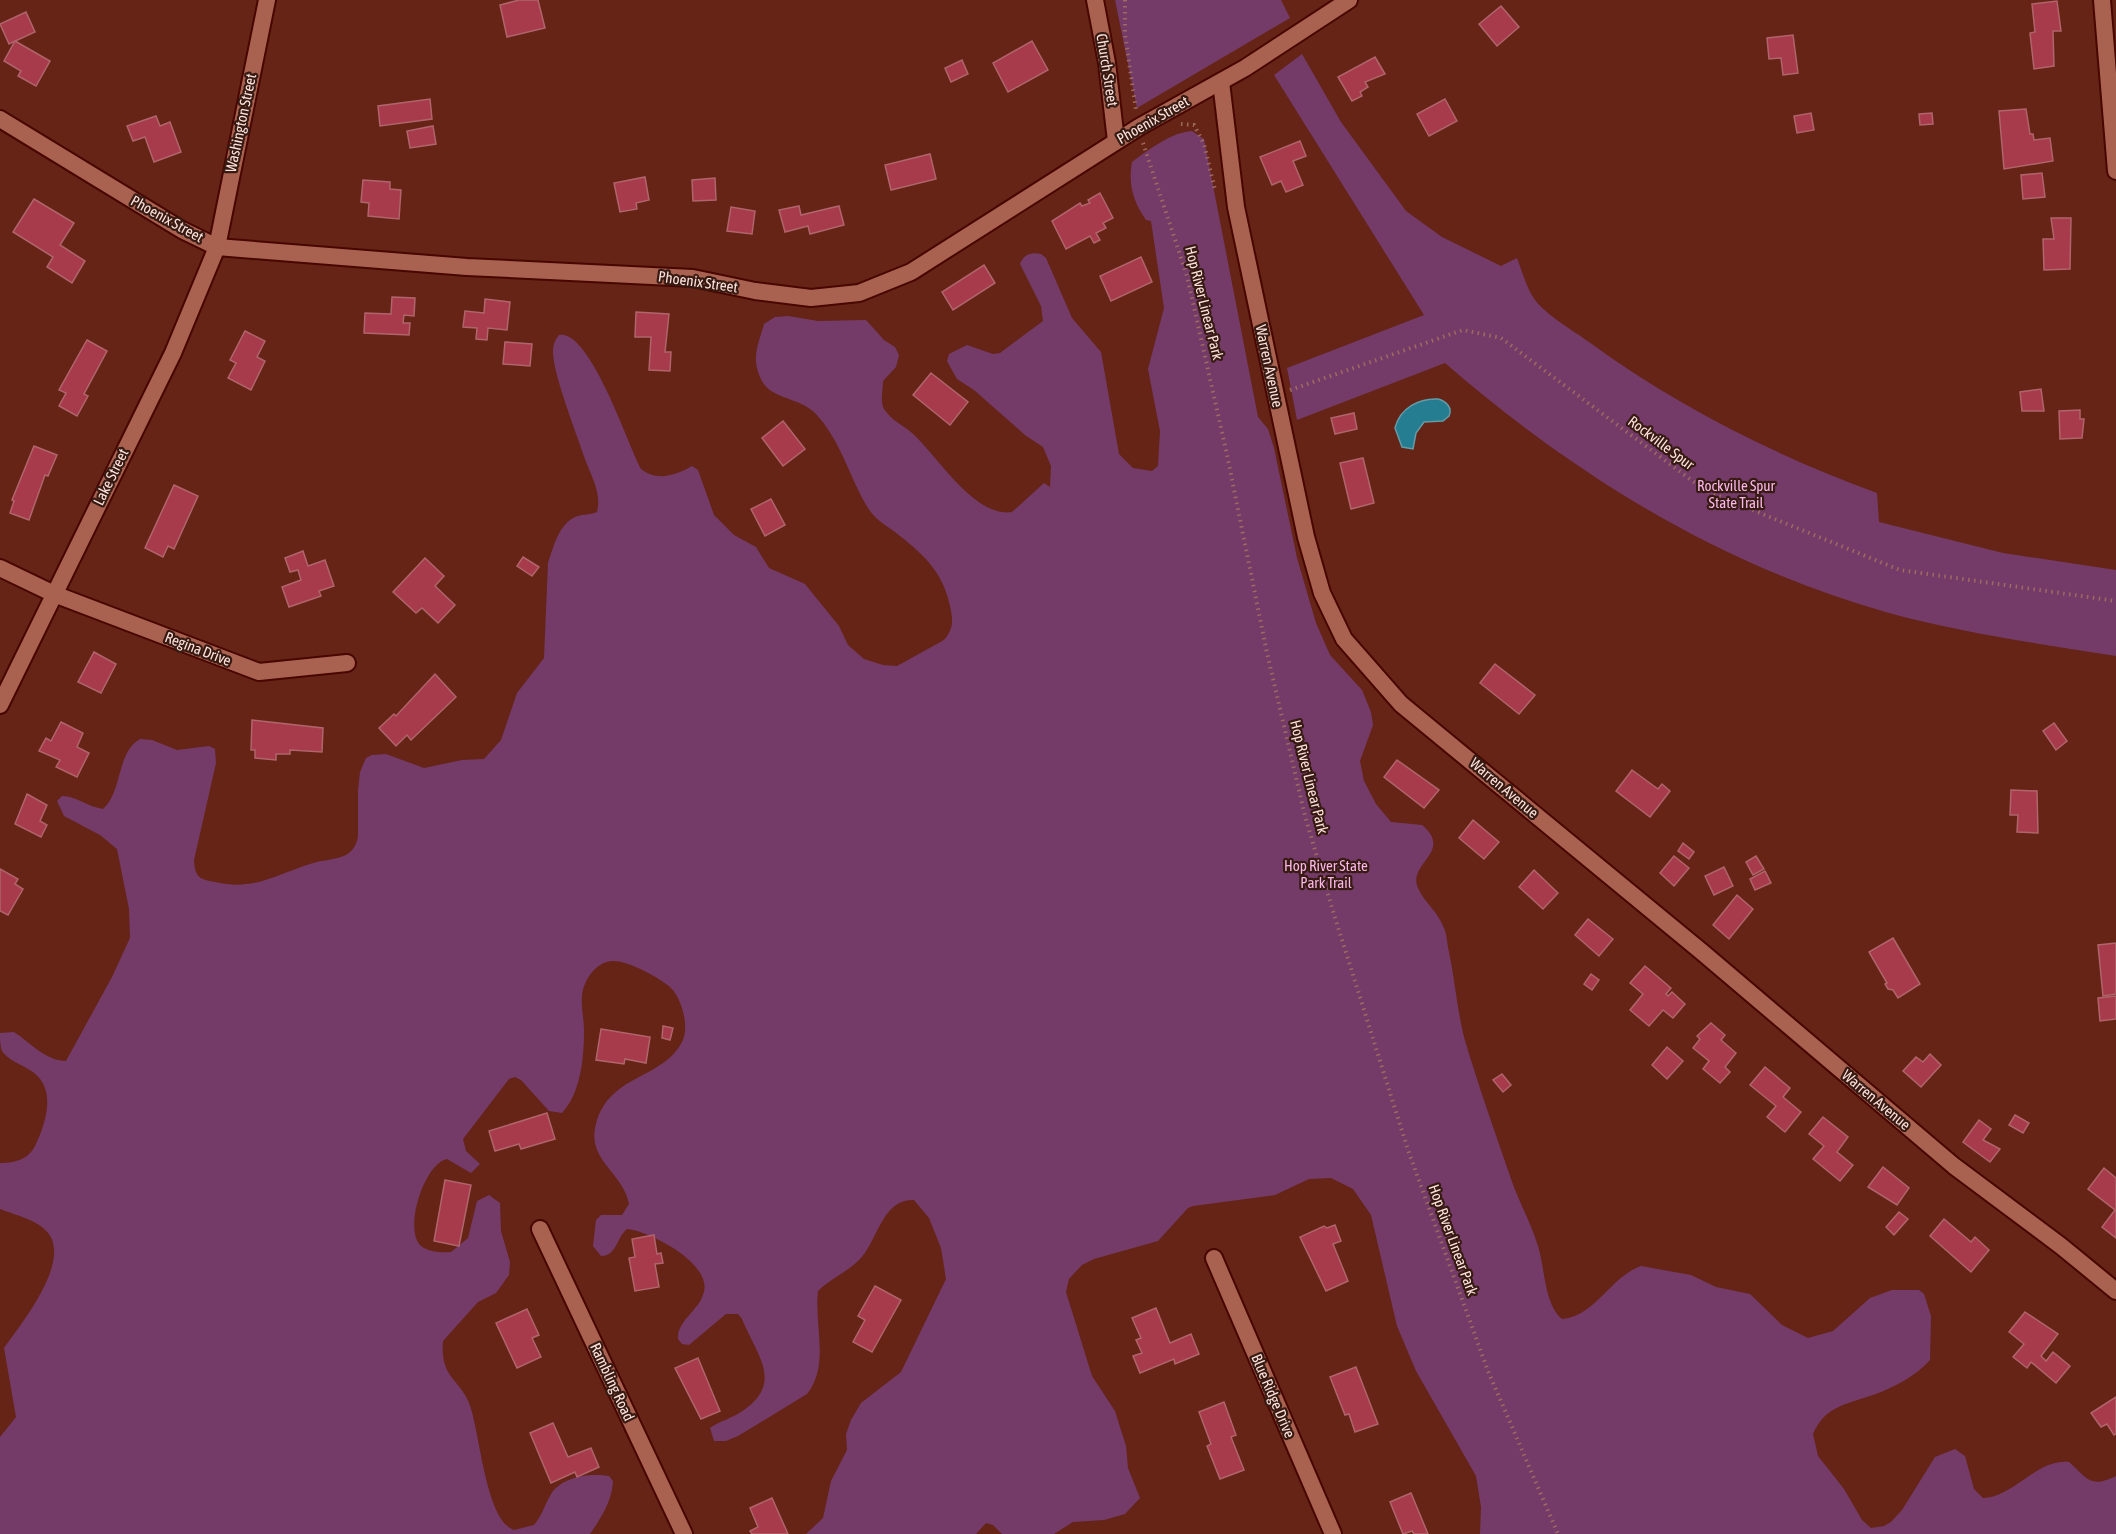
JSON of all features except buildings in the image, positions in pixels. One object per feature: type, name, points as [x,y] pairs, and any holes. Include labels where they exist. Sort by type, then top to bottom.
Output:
[{"type":"street","name":"Washington Street","points":[[216,247],[267,0]]},
{"type":"street","name":"Church Street","points":[[1095,0],[1107,63],[1116,141]]},
{"type":"street","name":"Phoenix Street","points":[[0,119],[182,230],[216,247],[467,267],[693,278],[755,291],[811,298],[860,293],[911,272],[1116,141],[1221,82],[1349,0]]},
{"type":"street","points":[[2102,0],[2116,171]]},
{"type":"street","name":"Warren Avenue","points":[[1221,82],[1236,207],[1306,537],[1322,593],[1344,639],[1401,704],[1702,952],[1954,1166],[2061,1246],[2116,1291]]},
{"type":"street","name":"Lake Street","points":[[0,705],[173,353],[216,247]]},
{"type":"street","name":"Regina Drive","points":[[0,568],[54,594],[259,672],[347,663]]},
{"type":"street","name":"Rambling Road","points":[[540,1229],[684,1534]]},
{"type":"street","name":"Blue Ridge Drive","points":[[1214,1258],[1333,1534]]},
{"type":"path","points":[[1125,0],[1125,34],[1137,111]]},
{"type":"path","points":[[1178,125],[1194,125],[1201,134],[1217,199]]},
{"type":"path","name":"Hop River Linear Park","points":[[1152,140],[1143,144],[1187,276],[1226,450],[1267,653],[1305,816],[1408,1150],[1488,1371],[1558,1534]]},
{"type":"path","name":"Rockville Spur","points":[[1283,391],[1462,330],[1501,338],[1706,491],[1900,570],[2116,601]]},
{"type":"green space","points":[[1115,0],[1281,0],[1290,18],[1137,108]]},
{"type":"green space","name":"Rockville Spur State Trail","points":[[1302,54],[1341,122],[1406,211],[1442,237],[1501,266],[1517,258],[1532,296],[1540,306],[1657,388],[1764,446],[1877,493],[1879,522],[2003,553],[2116,570],[2116,656],[1917,620],[1827,593],[1767,570],[1653,513],[1599,479],[1546,443],[1445,363],[1297,420],[1287,368],[1424,315],[1274,75]]},
{"type":"green space","name":"Hop River State Park Trail","points":[[1192,131],[1204,139],[1258,417],[1268,429],[1274,448],[1297,558],[1316,623],[1330,655],[1362,690],[1371,712],[1373,725],[1360,761],[1364,781],[1376,804],[1391,822],[1422,825],[1431,834],[1432,850],[1418,871],[1416,879],[1418,888],[1438,916],[1445,932],[1464,1037],[1511,1179],[1535,1237],[1548,1295],[1556,1312],[1562,1319],[1584,1311],[1620,1278],[1641,1266],[1691,1275],[1716,1287],[1750,1294],[1782,1325],[1808,1338],[1833,1331],[1870,1298],[1892,1290],[1919,1290],[1924,1294],[1931,1316],[1930,1360],[1896,1385],[1830,1412],[1813,1434],[1818,1456],[1844,1489],[1862,1520],[1871,1528],[1884,1526],[1891,1522],[1902,1510],[1935,1457],[1955,1449],[1965,1456],[1974,1489],[1983,1498],[2005,1492],[2035,1472],[2057,1463],[2069,1462],[2094,1482],[2116,1476],[2116,1534],[1480,1534],[1481,1507],[1476,1476],[1416,1371],[1397,1326],[1371,1215],[1353,1189],[1331,1178],[1309,1179],[1275,1195],[1193,1206],[1188,1208],[1158,1241],[1094,1259],[1082,1265],[1069,1279],[1066,1292],[1092,1376],[1115,1411],[1126,1446],[1128,1468],[1140,1498],[1125,1514],[1104,1520],[1073,1522],[1054,1534],[1002,1534],[993,1525],[986,1523],[976,1534],[806,1534],[823,1518],[831,1481],[847,1450],[846,1434],[851,1420],[861,1403],[901,1372],[946,1279],[941,1248],[929,1218],[914,1200],[903,1201],[894,1206],[859,1260],[818,1291],[820,1358],[814,1383],[807,1394],[738,1436],[726,1441],[714,1441],[710,1428],[744,1410],[763,1389],[765,1378],[763,1367],[742,1319],[738,1314],[726,1314],[689,1345],[682,1344],[678,1339],[681,1327],[703,1295],[704,1284],[700,1273],[692,1263],[668,1245],[633,1230],[627,1229],[613,1250],[606,1255],[601,1256],[593,1246],[596,1220],[601,1215],[622,1215],[629,1204],[620,1183],[600,1157],[594,1136],[596,1124],[612,1095],[662,1064],[673,1054],[682,1042],[685,1029],[684,1013],[678,998],[670,987],[643,970],[626,963],[613,961],[602,964],[592,972],[583,989],[582,1063],[573,1095],[562,1113],[549,1111],[521,1080],[515,1077],[509,1079],[463,1139],[466,1151],[480,1164],[471,1173],[447,1159],[439,1163],[424,1184],[415,1212],[414,1225],[420,1245],[435,1252],[451,1252],[468,1238],[477,1201],[489,1195],[500,1203],[501,1231],[510,1262],[509,1275],[496,1293],[478,1302],[443,1341],[444,1363],[469,1403],[490,1493],[504,1523],[514,1530],[534,1525],[550,1496],[561,1484],[584,1476],[609,1476],[613,1481],[611,1495],[590,1534],[0,1534],[0,1437],[16,1417],[4,1348],[41,1293],[53,1261],[54,1247],[45,1229],[26,1218],[0,1209],[0,1163],[20,1160],[32,1151],[46,1115],[47,1094],[37,1076],[4,1054],[0,1045],[0,1033],[14,1032],[51,1058],[66,1061],[112,977],[130,938],[129,909],[117,849],[100,835],[64,816],[57,801],[62,796],[67,796],[103,809],[114,792],[127,753],[140,739],[152,740],[177,750],[209,746],[215,749],[216,763],[194,860],[196,872],[204,880],[220,883],[233,885],[255,883],[314,863],[342,857],[351,851],[358,836],[358,791],[360,772],[366,758],[386,754],[424,768],[462,760],[484,759],[501,740],[517,693],[544,658],[548,563],[558,535],[566,523],[572,519],[597,512],[598,498],[595,485],[566,405],[554,362],[553,347],[559,335],[571,338],[583,350],[595,368],[641,469],[660,476],[680,472],[692,466],[698,470],[714,515],[734,535],[756,547],[769,568],[805,584],[839,626],[848,645],[864,659],[883,665],[897,666],[944,640],[951,628],[952,615],[947,594],[937,573],[914,548],[870,512],[832,435],[815,413],[800,403],[770,390],[760,377],[756,356],[764,324],[775,317],[788,316],[818,321],[866,320],[884,340],[895,347],[899,355],[896,367],[883,381],[882,403],[887,413],[912,433],[970,495],[998,511],[1012,512],[1044,483],[1050,487],[1051,466],[1043,447],[1025,435],[974,390],[957,379],[947,361],[949,354],[967,345],[993,354],[1000,353],[1043,321],[1041,306],[1020,264],[1028,254],[1041,254],[1046,258],[1072,318],[1101,352],[1119,454],[1133,468],[1152,471],[1158,466],[1160,431],[1148,369],[1164,308],[1151,221],[1146,220],[1135,199],[1131,185],[1131,170],[1132,162],[1153,147],[1168,138]]},
{"type":"water","points":[[1438,399],[1448,405],[1449,416],[1443,421],[1424,422],[1416,433],[1413,449],[1402,447],[1395,428],[1401,415],[1417,402]]}]
